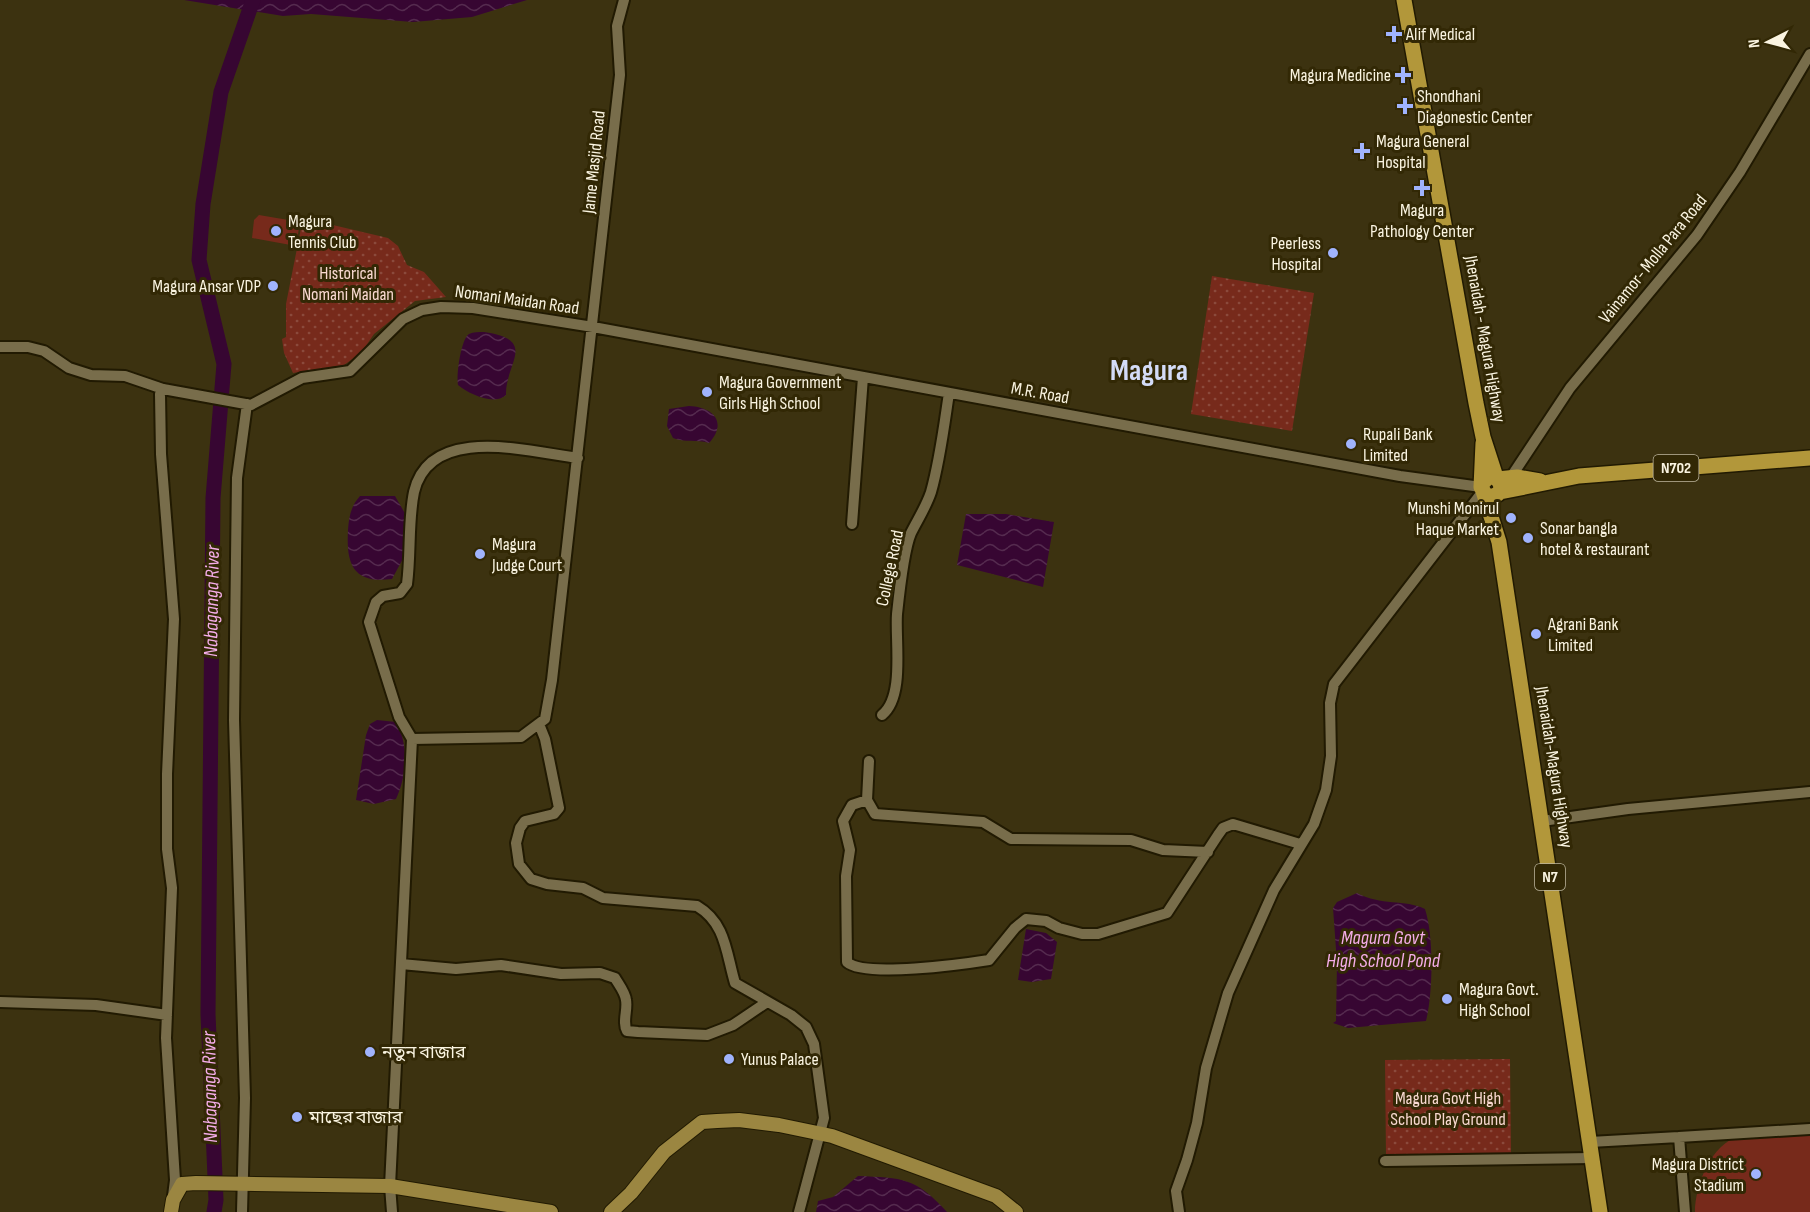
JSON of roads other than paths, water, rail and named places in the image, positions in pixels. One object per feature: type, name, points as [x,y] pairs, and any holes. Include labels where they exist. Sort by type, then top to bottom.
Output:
[{"type":"highway","name":"Jhenaidah - Magura Highway","points":[[1404,0],[1483,437],[1494,485]]},
{"type":"highway","name":"N702","points":[[1494,485],[1810,458]]},
{"type":"highway","name":"Jhenaidah-Magura Highway","points":[[1494,485],[1499,542],[1600,1212]]},
{"type":"main road","points":[[611,1212],[664,1152],[702,1122],[739,1120],[820,1134],[996,1196],[1016,1212]]},
{"type":"main road","points":[[172,1206],[182,1184],[390,1186],[551,1212]]},
{"type":"street","name":"Jame Masjid Road","points":[[539,724],[545,719],[552,680],[620,75],[617,26],[624,0]]},
{"type":"street","name":"Vainamor- Molla Para Road","points":[[1179,1212],[1176,1191],[1190,1151],[1206,1068],[1228,993],[1274,890],[1314,824],[1326,790],[1331,756],[1330,703],[1334,684],[1570,388],[1696,235],[1740,172],[1810,54]]},
{"type":"street","name":"Nomani Maidan Road","points":[[249,405],[302,378],[350,371],[359,365],[403,319],[422,310],[441,307],[473,308],[593,327]]},
{"type":"street","name":"M.R. Road","points":[[593,327],[1400,476],[1494,485]]},
{"type":"street","points":[[0,347],[28,347],[44,351],[69,368],[91,375],[125,376],[163,389],[176,389],[249,405],[237,470],[234,720],[245,1098],[237,1184],[242,1212]]},
{"type":"street","points":[[852,524],[863,377]]},
{"type":"street","points":[[163,389],[160,394],[161,454],[174,641],[167,849],[171,888],[167,1015],[175,1180],[172,1206]]},
{"type":"street","name":"College Road","points":[[882,715],[890,709],[896,694],[897,614],[910,534],[925,510],[936,475],[949,393]]},
{"type":"street","points":[[392,1212],[390,1186],[412,739],[399,717],[369,622],[376,602],[383,596],[400,593],[407,584],[415,490],[423,472],[443,455],[466,446],[578,458]]},
{"type":"street","points":[[412,739],[520,737],[539,724],[545,739],[559,808],[554,814],[525,821],[519,828],[516,843],[519,864],[531,879],[547,884],[583,888],[603,898],[698,906],[711,914],[724,934],[735,983],[791,1015],[806,1027],[814,1044],[824,1118],[799,1212]]},
{"type":"street","points":[[869,761],[867,800],[875,814],[982,822],[1011,839],[1131,840],[1163,850],[1208,852]]},
{"type":"street","points":[[1542,821],[1628,809],[1810,792]]},
{"type":"street","points":[[867,800],[852,805],[843,821],[850,850],[846,876],[847,962],[860,968],[902,970],[989,960],[1015,928],[1026,919],[1034,918],[1082,934],[1098,934],[1152,920],[1167,913],[1223,828],[1233,824],[1300,844]]},
{"type":"street","points":[[401,964],[456,969],[501,965],[575,976],[600,973],[615,978],[624,992],[627,1001],[624,1026],[627,1031],[707,1035],[733,1025],[766,1002]]},
{"type":"street","points":[[0,1002],[96,1005],[167,1015]]},
{"type":"street","points":[[1590,1142],[1810,1130]]},
{"type":"street","points":[[1679,1137],[1685,1212]]},
{"type":"street","points":[[1385,1161],[1592,1158]]},
{"type":"water","points":[[184,0],[527,0],[472,17],[413,22],[311,14],[283,16]]},
{"type":"water","points":[[484,332],[501,336],[515,347],[506,395],[501,398],[482,398],[458,385],[460,358],[466,337],[471,333]]},
{"type":"water","points":[[689,406],[705,409],[715,417],[717,428],[709,443],[673,438],[667,426],[669,409]]},
{"type":"water","points":[[360,496],[395,496],[407,517],[405,555],[392,579],[379,580],[360,575],[351,562],[348,542],[349,520]]},
{"type":"water","points":[[966,514],[1006,514],[1054,522],[1043,587],[957,565]]},
{"type":"water","points":[[377,720],[396,722],[403,740],[405,760],[400,790],[396,799],[374,804],[356,800],[366,735],[370,724]]},
{"type":"water","name":"Magura Govt High School Pond","points":[[1357,893],[1375,900],[1409,904],[1425,909],[1430,934],[1432,965],[1426,1021],[1348,1028],[1333,1023],[1336,1021],[1337,963],[1333,908],[1337,902]]},
{"type":"water","points":[[1026,929],[1046,933],[1057,942],[1051,979],[1032,982],[1018,980]]},
{"type":"water","points":[[858,1176],[897,1179],[917,1186],[936,1200],[947,1212],[816,1212],[818,1201],[833,1197]]},
{"type":"waterway","name":"Nabaganga River","points":[[214,1212],[216,1200],[208,1014],[213,498],[224,364],[199,260],[203,204],[221,92],[253,0]]},
{"type":"place","name":"Alif Medical","points":[[1394,34]]},
{"type":"place","name":"Magura Medicine","points":[[1403,75]]},
{"type":"place","name":"Shondhani Diagonestic Center","points":[[1405,106]]},
{"type":"place","name":"Magura General Hospital","points":[[1362,151]]},
{"type":"place","name":"Magura Pathology Center","points":[[1422,188]]},
{"type":"place","name":"Magura Tennis Club","points":[[276,231]]},
{"type":"place","name":"Peerless Hospital","points":[[1333,253]]},
{"type":"place","name":"Magura Ansar VDP","points":[[273,286]]},
{"type":"place","name":"Magura Government Girls High School","points":[[707,392]]},
{"type":"place","name":"Rupali Bank Limited","points":[[1351,444]]},
{"type":"place","name":"Munshi Monirul Haque Market","points":[[1511,518]]},
{"type":"place","name":"Sonar bangla hotel & restaurant","points":[[1528,538]]},
{"type":"place","name":"Magura Judge Court","points":[[480,554]]},
{"type":"place","name":"Agrani Bank Limited","points":[[1536,634]]},
{"type":"place","name":"Magura Govt. High School","points":[[1447,999]]},
{"type":"place","name":"নতুন বাজার","points":[[370,1052]]},
{"type":"place","name":"Yunus Palace","points":[[729,1059]]},
{"type":"place","name":"মাছের বাজার","points":[[297,1117]]},
{"type":"place","name":"Magura District Stadium","points":[[1756,1174]]},
{"type":"district","name":"Magura","points":[[1149,371]]},
{"type":"park label","name":"Historical Nomani Maidan","points":[[348,283]]},
{"type":"park label","name":"Magura Govt High School Play Ground","points":[[1448,1108]]}]
